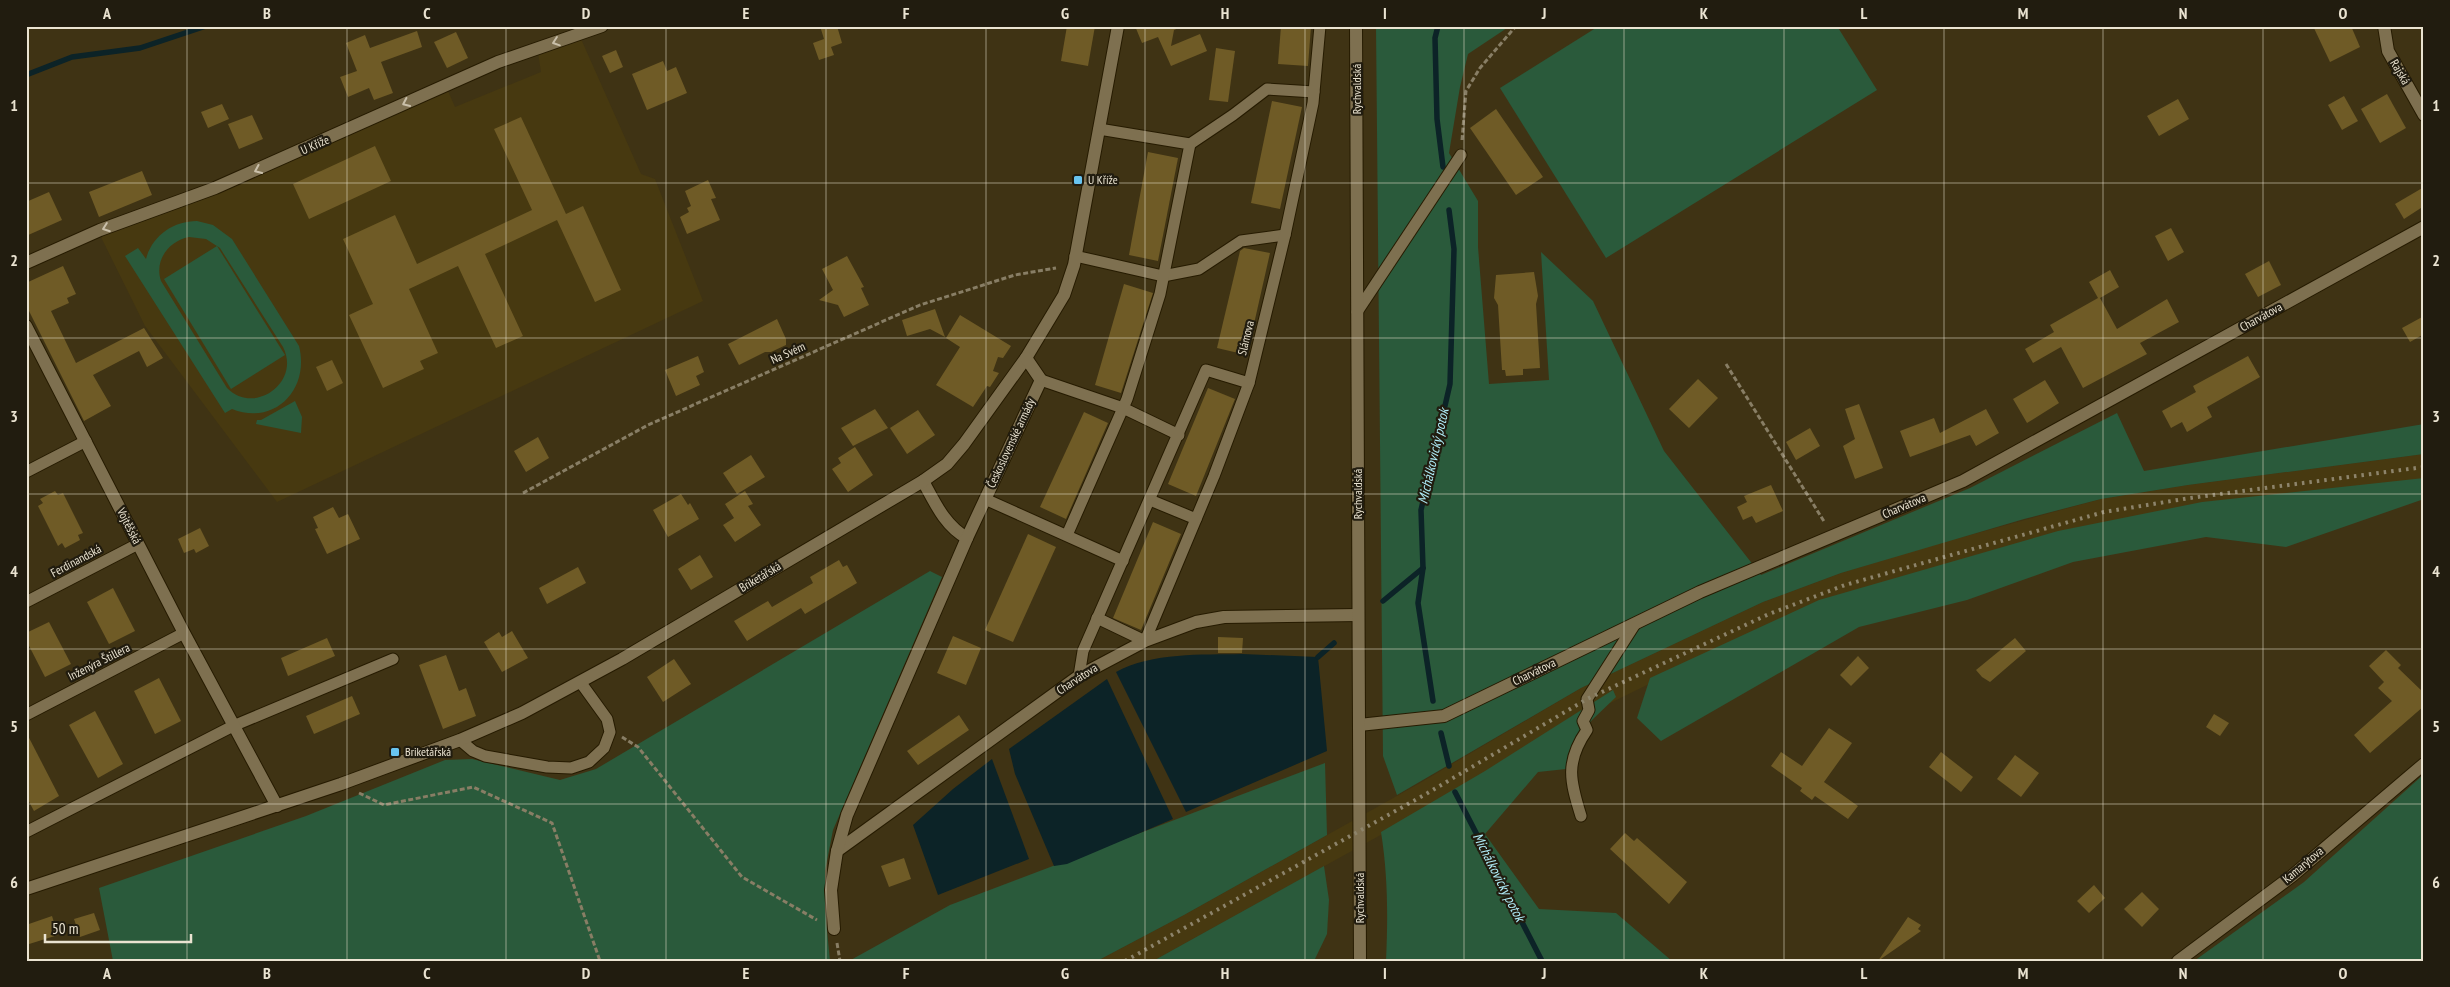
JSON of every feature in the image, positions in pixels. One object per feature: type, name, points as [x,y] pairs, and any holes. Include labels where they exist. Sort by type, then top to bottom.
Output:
[{"type":"street","name":"U Kříže","points":[[26,263],[100,230],[215,188],[498,62],[602,26]]},
{"type":"street","points":[[1041,380],[1026,358],[1064,295],[1074,261],[1118,26]]},
{"type":"street","name":"Rychvaldská","points":[[1356,26],[1360,961]]},
{"type":"street","name":"Rajská","points":[[2384,26],[2388,51],[2420,100],[2424,115]]},
{"type":"street","name":"Charvátova","points":[[1359,725],[1444,716],[1700,592],[1963,481],[2424,228]]},
{"type":"street","name":"Vojtěšská","points":[[26,326],[184,633],[277,806]]},
{"type":"street","name":"Briketářská","points":[[26,889],[277,806],[460,740],[522,713],[581,683],[923,481],[947,464],[964,444],[1026,358]]},
{"type":"street","name":"Československé armády","points":[[834,929],[831,890],[837,852],[847,815],[984,499],[1041,380]]},
{"type":"street","points":[[923,481],[947,522],[955,531],[967,538]]},
{"type":"street","name":"Charvátova","points":[[837,852],[1078,676],[1145,641],[1196,622],[1224,617],[1358,615]]},
{"type":"street","name":"Kamarýtova","points":[[2178,961],[2292,876],[2424,764]]},
{"type":"lane","name":"Slámova","points":[[1145,641],[1196,519],[1249,383],[1285,235],[1314,92],[1320,26]]},
{"type":"lane","points":[[1099,129],[1190,144],[1233,115],[1267,88],[1314,92]]},
{"type":"lane","points":[[1067,535],[1123,408],[1163,276],[1190,144]]},
{"type":"lane","points":[[1357,312],[1460,156]]},
{"type":"lane","points":[[1074,261],[1163,276],[1199,269],[1241,241],[1285,235]]},
{"type":"lane","points":[[1078,676],[1082,650],[1179,435],[1206,370],[1249,383]]},
{"type":"lane","points":[[1041,380],[1123,408],[1179,435]]},
{"type":"lane","points":[[26,472],[86,441]]},
{"type":"lane","points":[[984,499],[1123,561]]},
{"type":"lane","points":[[1150,500],[1196,519]]},
{"type":"lane","name":"Ferdinandská","points":[[26,602],[138,544]]},
{"type":"lane","points":[[1097,618],[1145,641]]},
{"type":"lane","points":[[1581,816],[1572,786],[1570,768],[1577,745],[1587,730],[1583,721],[1589,710],[1588,699],[1635,624]]},
{"type":"lane","name":"Inženýra Štillera","points":[[26,715],[184,633]]},
{"type":"lane","points":[[26,832],[234,726],[393,659]]},
{"type":"lane","points":[[460,740],[473,751],[485,756],[546,767],[571,768],[589,762],[604,748],[610,732],[608,719],[581,683]]},
{"type":"path","points":[[1460,156],[1466,91],[1480,68],[1516,26]]},
{"type":"path","name":"Na Svém","points":[[523,493],[648,425],[920,305],[1015,275],[1074,261]]},
{"type":"path","points":[[1726,364],[1833,536]]},
{"type":"path","points":[[610,732],[638,747],[742,877],[834,929]]},
{"type":"path","points":[[341,784],[384,805],[473,787],[552,823],[600,961]]},
{"type":"shaded area","points":[[581,39],[641,174],[655,179],[703,301],[277,502],[145,326],[101,237],[217,193],[448,91],[455,107],[541,72],[538,53]]},
{"type":"shaded area","points":[[2424,454],[2424,481],[2192,511],[1696,661],[1594,711],[1433,806],[1153,961],[1097,961],[1184,915],[1420,783],[1581,688],[1763,602],[1841,573],[1926,547],[2101,499],[2188,485]]},
{"type":"green space","points":[[1376,26],[1510,26],[1468,54],[1460,87],[1449,153],[1478,201],[1478,247],[1489,384],[1549,380],[1541,252],[1593,301],[1664,451],[1761,575],[1970,488],[2117,413],[2144,471],[2424,424],[2424,454],[2188,485],[2101,499],[2024,519],[1841,573],[1763,602],[1581,688],[1397,795],[1383,756]]},
{"type":"green space","points":[[1599,26],[1837,26],[1877,90],[1606,258],[1500,88]]},
{"type":"green space","points":[[197,221],[213,225],[232,239],[299,346],[301,362],[299,376],[294,389],[286,400],[275,408],[262,412],[248,413],[232,409],[225,413],[125,256],[138,248],[146,259],[153,243],[158,237],[172,227]],"holes":[[[189,237],[206,239],[220,248],[283,347],[287,360],[286,372],[281,383],[262,397],[238,396],[227,388],[161,281],[160,266],[165,253],[170,247]]]},
{"type":"green space","points":[[217,246],[285,355],[231,389],[164,279]]},
{"type":"green space","points":[[295,401],[302,417],[301,433],[256,424],[257,420],[261,420]]},
{"type":"green space","points":[[2424,478],[2424,499],[2286,547],[2206,537],[2073,562],[1967,600],[1859,627],[1661,741],[1637,718],[1650,678],[1819,600],[2058,531],[2202,502]]},
{"type":"green space","points":[[930,571],[942,577],[833,830],[825,871],[825,910],[830,961],[113,961],[99,888],[306,816],[445,760],[472,759],[560,780],[596,769]]},
{"type":"green space","points":[[1613,690],[1616,697],[1592,720],[1573,744],[1566,769],[1538,772],[1485,834],[1539,909],[1616,913],[1672,961],[1386,961],[1387,896],[1381,832],[1485,771]]},
{"type":"green space","points":[[1325,763],[1327,835],[1097,961],[849,961],[950,905]]},
{"type":"green space","points":[[2424,774],[2424,961],[2194,961],[2304,882]]},
{"type":"green space","points":[[1324,866],[1329,900],[1327,934],[1314,961],[1153,961]]},
{"type":"water","points":[[1242,654],[1318,657],[1327,751],[1186,812],[1116,672],[1145,661],[1161,658]]},
{"type":"water","points":[[1107,679],[1173,819],[1067,864],[1054,866],[1015,774],[1009,749]]},
{"type":"water","points":[[992,759],[1029,859],[938,895],[913,825],[953,789]]},
{"type":"building","points":[[820,26],[837,26],[842,43],[831,47],[834,55],[819,60],[813,43],[824,39]]},
{"type":"building","points":[[1067,26],[1095,26],[1088,66],[1061,61]]},
{"type":"building","points":[[1135,26],[1183,26],[1174,30],[1171,46],[1200,34],[1207,51],[1171,66],[1158,37],[1142,43]]},
{"type":"building","points":[[1281,26],[1311,26],[1308,66],[1278,64]]},
{"type":"building","points":[[2313,26],[2351,26],[2360,47],[2330,62]]},
{"type":"building","points":[[417,31],[422,47],[381,62],[393,93],[374,100],[369,88],[348,97],[340,77],[357,71],[346,43],[365,35],[370,48]]},
{"type":"building","points":[[456,32],[468,58],[447,68],[434,42]]},
{"type":"building","points":[[1216,48],[1235,51],[1228,102],[1209,100]]},
{"type":"building","points":[[616,50],[623,67],[610,73],[602,56]]},
{"type":"building","points":[[663,61],[667,71],[676,67],[687,93],[647,110],[632,74]]},
{"type":"building","points":[[2387,94],[2406,128],[2380,143],[2361,109]]},
{"type":"building","points":[[2344,96],[2358,121],[2342,130],[2328,105]]},
{"type":"building","points":[[2178,99],[2189,119],[2159,136],[2147,116]]},
{"type":"building","points":[[1272,101],[1302,107],[1280,209],[1251,203]]},
{"type":"building","points":[[222,104],[229,119],[208,128],[201,112]]},
{"type":"building","points":[[1496,109],[1543,177],[1516,195],[1470,128]]},
{"type":"building","points":[[252,115],[263,139],[239,149],[228,124]]},
{"type":"building","points":[[521,117],[566,214],[583,206],[621,290],[595,302],[557,220],[485,254],[523,336],[496,348],[458,266],[409,289],[438,353],[420,361],[424,369],[383,388],[349,315],[373,304],[343,239],[395,215],[417,264],[532,210],[494,129]]},
{"type":"building","points":[[375,146],[391,181],[309,219],[293,184]]},
{"type":"building","points":[[1148,152],[1178,158],[1158,261],[1129,255]]},
{"type":"building","points":[[142,171],[152,195],[99,217],[89,192]]},
{"type":"building","points":[[708,180],[716,198],[711,199],[720,220],[687,234],[680,217],[689,212],[687,208],[691,206],[685,191]]},
{"type":"building","points":[[2424,187],[2424,206],[2404,219],[2395,204]]},
{"type":"building","points":[[49,192],[62,220],[26,236],[26,202]]},
{"type":"building","points":[[2171,228],[2184,252],[2168,261],[2155,236]]},
{"type":"building","points":[[1244,248],[1270,253],[1247,355],[1217,348],[1240,251]]},
{"type":"building","points":[[847,256],[864,287],[861,288],[869,305],[844,317],[838,305],[819,300],[833,290],[822,269]]},
{"type":"building","points":[[2269,261],[2281,285],[2258,297],[2245,274]]},
{"type":"building","points":[[63,266],[76,294],[67,298],[69,303],[51,311],[76,363],[144,328],[163,358],[147,367],[139,351],[93,375],[111,406],[84,421],[26,305],[26,283]]},
{"type":"building","points":[[2110,270],[2119,287],[2100,298],[2117,329],[2167,299],[2179,322],[2140,343],[2147,354],[2083,388],[2061,347],[2033,363],[2025,349],[2054,332],[2050,325],[2098,298],[2089,282]]},
{"type":"building","points":[[1534,272],[1538,296],[1536,304],[1540,368],[1523,369],[1523,375],[1506,376],[1505,370],[1502,370],[1498,305],[1494,298],[1496,275]]},
{"type":"building","points":[[1124,284],[1153,293],[1121,393],[1095,385]]},
{"type":"building","points":[[935,309],[945,337],[930,329],[907,336],[902,320]]},
{"type":"building","points":[[960,315],[1011,346],[1003,358],[998,357],[993,371],[999,373],[990,387],[987,386],[973,407],[936,385],[960,347],[946,338]]},
{"type":"building","points":[[2424,316],[2424,334],[2410,342],[2402,328]]},
{"type":"building","points":[[777,319],[786,339],[786,345],[771,352],[765,352],[739,365],[728,344]]},
{"type":"building","points":[[698,356],[704,372],[696,376],[700,385],[676,396],[665,370]]},
{"type":"building","points":[[2248,356],[2260,377],[2207,407],[2212,417],[2187,432],[2182,422],[2171,428],[2162,411],[2196,392],[2193,386]]},
{"type":"building","points":[[332,360],[343,383],[327,391],[316,367]]},
{"type":"building","points":[[1698,379],[1718,398],[1689,428],[1669,409]]},
{"type":"building","points":[[2045,380],[2059,403],[2027,423],[2013,399]]},
{"type":"building","points":[[1208,388],[1235,399],[1196,496],[1168,484]]},
{"type":"building","points":[[1859,404],[1883,468],[1855,479],[1843,446],[1855,439],[1845,409]]},
{"type":"building","points":[[875,409],[888,428],[853,446],[841,428]]},
{"type":"building","points":[[1986,409],[1999,433],[1976,446],[1970,435],[1910,457],[1900,431],[1934,418],[1940,433]]},
{"type":"building","points":[[918,410],[935,435],[907,454],[890,428]]},
{"type":"building","points":[[1084,412],[1108,423],[1066,519],[1040,507]]},
{"type":"building","points":[[1810,428],[1820,446],[1796,460],[1786,442]]},
{"type":"building","points":[[538,437],[549,458],[526,472],[514,451]]},
{"type":"building","points":[[855,447],[873,475],[848,492],[832,469],[841,463],[838,458]]},
{"type":"building","points":[[751,455],[765,477],[737,494],[723,473]]},
{"type":"building","points":[[1771,485],[1783,511],[1756,523],[1752,516],[1743,520],[1737,507],[1747,502],[1744,496]]},
{"type":"building","points":[[55,491],[58,495],[63,493],[83,533],[78,535],[80,540],[65,548],[62,543],[58,546],[38,506],[43,503],[40,499]]},
{"type":"building","points":[[745,491],[753,504],[748,506],[761,525],[735,542],[723,525],[734,518],[725,504]]},
{"type":"building","points":[[681,494],[688,505],[690,503],[699,519],[668,537],[653,510]]},
{"type":"building","points":[[333,507],[339,518],[348,514],[360,539],[327,554],[315,529],[318,528],[313,517]]},
{"type":"building","points":[[1153,522],[1181,534],[1141,630],[1113,618]]},
{"type":"building","points":[[200,528],[209,546],[196,553],[194,549],[184,553],[178,539]]},
{"type":"building","points":[[1028,534],[1056,547],[1013,642],[985,630]]},
{"type":"building","points":[[700,555],[713,577],[691,590],[678,569]]},
{"type":"building","points":[[839,560],[843,567],[847,565],[857,583],[805,614],[801,608],[747,641],[734,621],[768,601],[772,607],[813,583],[810,577]]},
{"type":"building","points":[[578,567],[586,583],[547,604],[539,588]]},
{"type":"building","points":[[113,588],[135,631],[109,644],[87,602]]},
{"type":"building","points":[[49,622],[71,664],[45,677],[26,640],[26,633]]},
{"type":"building","points":[[512,631],[528,658],[502,672],[484,642],[499,632],[502,637]]},
{"type":"building","points":[[953,636],[981,648],[966,685],[937,673]]},
{"type":"building","points":[[1218,637],[1243,638],[1242,653],[1218,653]]},
{"type":"building","points":[[327,638],[335,656],[288,676],[281,658]]},
{"type":"building","points":[[2015,638],[2026,651],[1990,682],[1982,677],[1976,670]]},
{"type":"building","points":[[2386,650],[2401,665],[2398,668],[2424,693],[2424,706],[2370,753],[2354,735],[2392,701],[2378,688],[2384,682],[2369,666]]},
{"type":"building","points":[[446,655],[459,691],[466,688],[476,716],[443,729],[419,665]]},
{"type":"building","points":[[1858,656],[1869,668],[1851,686],[1840,675]]},
{"type":"building","points":[[674,659],[691,684],[663,702],[647,677]]},
{"type":"building","points":[[159,678],[181,721],[155,734],[134,691]]},
{"type":"building","points":[[352,696],[360,714],[314,734],[306,716]]},
{"type":"building","points":[[95,711],[123,764],[98,778],[69,725]]},
{"type":"building","points":[[2214,714],[2229,723],[2220,736],[2206,727]]},
{"type":"building","points":[[959,715],[969,730],[918,765],[907,751]]},
{"type":"building","points":[[1829,728],[1852,743],[1824,782],[1858,806],[1848,819],[1815,796],[1812,800],[1800,791],[1802,788],[1771,766],[1781,752],[1802,766]]},
{"type":"building","points":[[26,732],[59,796],[34,811],[26,796]]},
{"type":"building","points":[[1941,752],[1973,777],[1961,792],[1929,767]]},
{"type":"building","points":[[2015,755],[2039,773],[2021,797],[1997,779]]},
{"type":"building","points":[[1625,833],[1634,841],[1637,838],[1687,882],[1669,904],[1610,849]]},
{"type":"building","points":[[904,858],[911,879],[889,887],[881,866]]},
{"type":"building","points":[[2094,885],[2105,898],[2089,913],[2077,901]]},
{"type":"building","points":[[2142,892],[2159,909],[2142,927],[2124,909]]},
{"type":"building","points":[[94,913],[100,930],[80,937],[74,919]]},
{"type":"building","points":[[52,916],[58,935],[26,945],[26,925]]},
{"type":"building","points":[[1908,917],[1921,925],[1918,929],[1921,931],[1878,961]]},
{"type":"waterway","points":[[26,75],[72,57],[140,48],[206,26]]},
{"type":"waterway","name":"Michálkovický potok","points":[[1438,26],[1435,38],[1437,119],[1443,167]]},
{"type":"waterway","name":"Michálkovický potok","points":[[1433,701],[1418,603],[1423,568],[1421,510],[1450,384],[1454,249],[1449,210]]},
{"type":"waterway","points":[[1383,601],[1423,568]]},
{"type":"waterway","points":[[1318,657],[1334,643]]},
{"type":"waterway","name":"Michálkovický potok","points":[[1441,733],[1449,766]]},
{"type":"waterway","name":"Michálkovický potok","points":[[1455,792],[1542,961]]},
{"type":"railway","points":[[1125,961],[1426,794],[1587,699],[1769,614],[1845,585],[2104,512],[2190,498],[2424,467]]},
{"type":"place","name":"U Kříže","points":[[1078,180]]},
{"type":"place","name":"Briketářská","points":[[395,752]]}]
